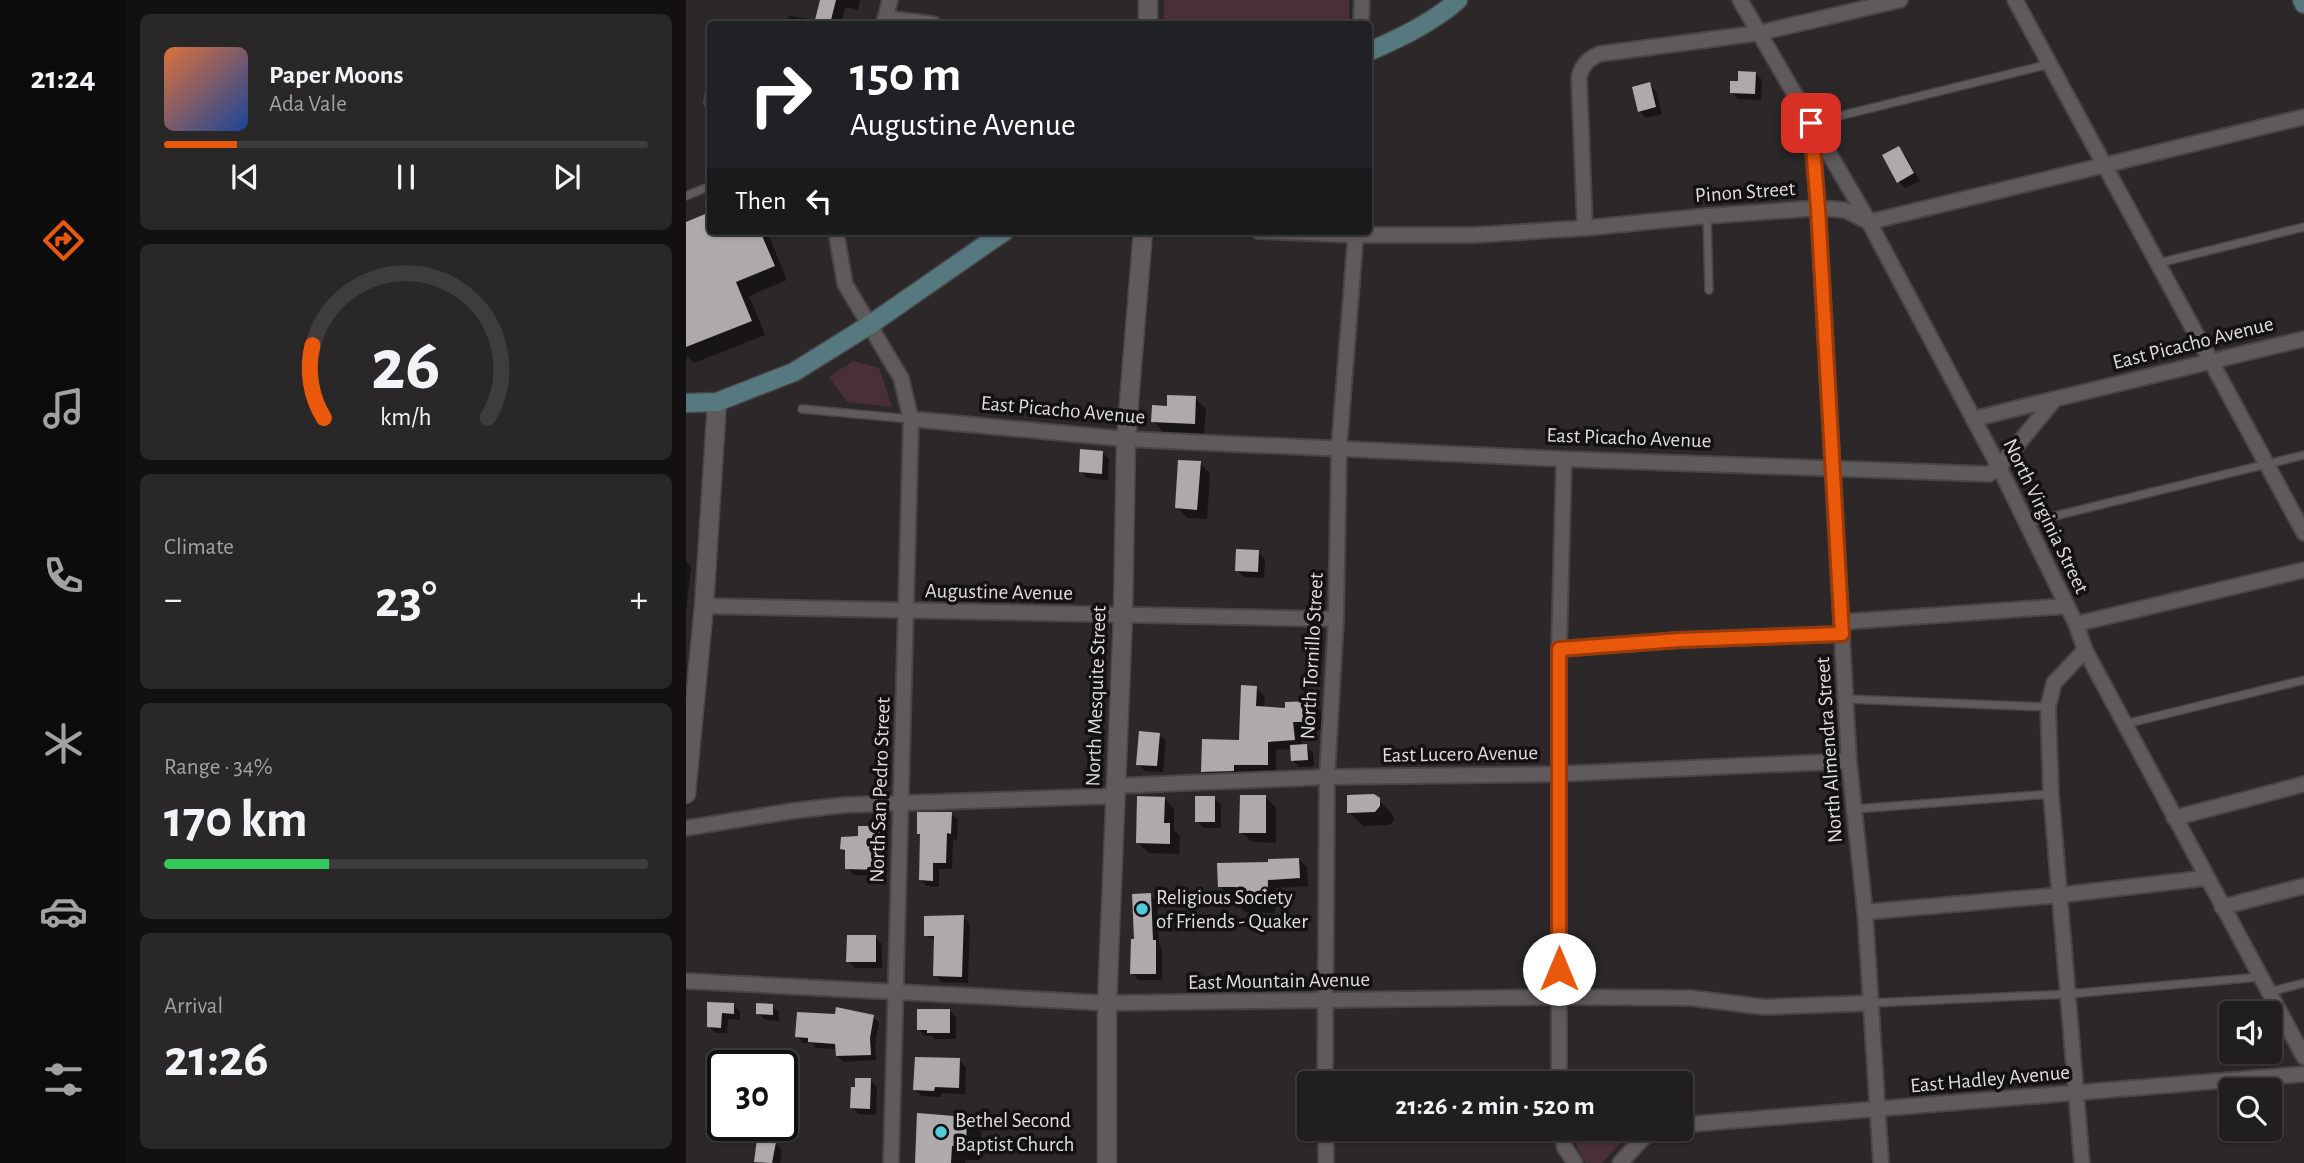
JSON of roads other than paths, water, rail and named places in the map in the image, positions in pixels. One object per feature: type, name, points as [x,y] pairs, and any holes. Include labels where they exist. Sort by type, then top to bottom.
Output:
[{"type":"main road","points":[[1372,50],[1406,35],[1447,10],[1458,0]]},
{"type":"main road","points":[[686,403],[718,402],[794,372],[871,324],[999,235]]},
{"type":"street","points":[[885,21],[890,0]]},
{"type":"street","points":[[1148,0],[1148,21]]},
{"type":"street","points":[[1361,21],[1362,0]]},
{"type":"street","name":"North Virginia Street","points":[[1740,0],[1869,222],[1999,467],[2076,624],[2085,650],[2304,1056]]},
{"type":"street","points":[[1585,228],[1578,78],[1585,62],[1600,54],[1759,33],[1900,0]]},
{"type":"street","points":[[2015,0],[2304,533]]},
{"type":"street","points":[[1869,222],[2304,117]]},
{"type":"street","name":"North Almendra Street","points":[[1811,123],[1849,761],[1865,912],[1881,1163]]},
{"type":"street","name":"Pinon Street","points":[[1372,233],[1474,235],[1818,208],[1845,210],[1869,222]]},
{"type":"street","points":[[836,235],[845,284],[901,377],[911,419]]},
{"type":"street","name":"North Mesquite Street","points":[[1107,1163],[1107,1003],[1123,615],[1126,439],[1143,235]]},
{"type":"street","name":"North Tornillo Street","points":[[1325,1071],[1327,777],[1336,619],[1339,448],[1356,235]]},
{"type":"street","name":"East Picacho Avenue","points":[[1973,419],[2304,339]]},
{"type":"street","points":[[1999,467],[2055,399]]},
{"type":"street","points":[[686,794],[704,606],[718,402]]},
{"type":"street","name":"East Picacho Avenue","points":[[911,419],[1126,439],[1564,459],[1989,474],[1999,467]]},
{"type":"street","name":"North San Pedro Street","points":[[891,1163],[911,419]]},
{"type":"street","points":[[1559,1071],[1559,649],[1564,459]]},
{"type":"street","points":[[2076,624],[2304,570]]},
{"type":"street","name":"Augustine Avenue","points":[[704,606],[1336,619]]},
{"type":"street","points":[[1559,649],[1842,628],[2067,606]]},
{"type":"street","points":[[2082,1163],[2051,794],[2048,707],[2054,683],[2085,650]]},
{"type":"street","name":"East Lucero Avenue","points":[[686,828],[792,811],[900,802],[1327,777],[1558,774],[1849,761]]},
{"type":"street","points":[[2174,818],[2304,784]]},
{"type":"street","points":[[1865,912],[2060,895],[2206,878]]},
{"type":"street","points":[[2222,907],[2304,886]]},
{"type":"street","name":"East Mountain Avenue","points":[[686,981],[1107,1003],[1559,997],[1691,998],[1764,1007],[1872,1003]]},
{"type":"street","name":"East Hadley Avenue","points":[[1693,1124],[2304,1074]]},
{"type":"street","points":[[1326,1141],[1326,1163]]},
{"type":"street","points":[[1563,1141],[1575,1163]]},
{"type":"street","points":[[1620,1163],[1640,1141]]},
{"type":"lane","points":[[1811,123],[2050,64]]},
{"type":"lane","points":[[686,196],[707,187]]},
{"type":"lane","points":[[1707,216],[1709,290]]},
{"type":"lane","points":[[2159,263],[2304,228]]},
{"type":"lane","name":"East Picacho Avenue","points":[[802,410],[911,419]]},
{"type":"lane","points":[[2026,523],[2304,454]]},
{"type":"lane","points":[[2124,724],[2304,680]]},
{"type":"lane","points":[[1845,699],[2048,707]]},
{"type":"lane","points":[[1854,809],[2051,794]]},
{"type":"lane","points":[[1872,1003],[2068,994],[2260,976]]},
{"type":"lane","points":[[2269,992],[2304,983]]},
{"type":"place","name":"Religious Society of Friends - Quaker","points":[[1142,909]]},
{"type":"place","name":"Bethel Second Baptist Church","points":[[941,1132]]}]
